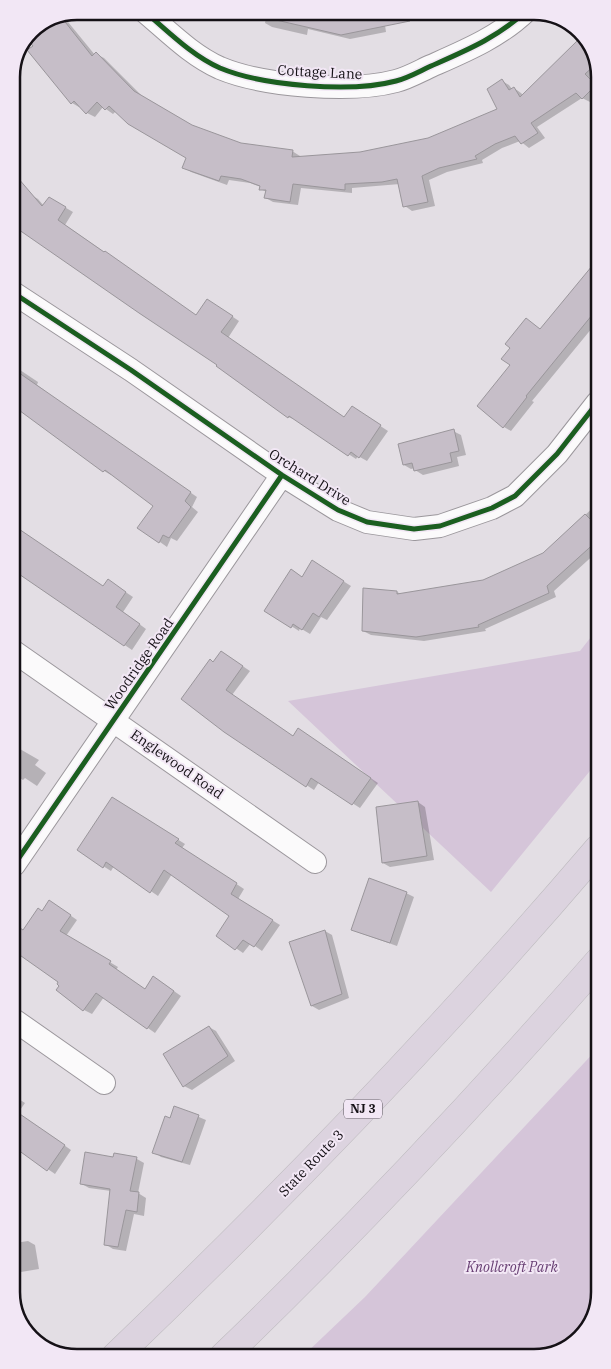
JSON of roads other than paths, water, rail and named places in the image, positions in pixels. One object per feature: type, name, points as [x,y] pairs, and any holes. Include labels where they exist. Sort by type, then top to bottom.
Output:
[{"type":"highway","name":"State Route 3","points":[[123,1349],[243,1233],[376,1095],[501,960],[591,857]]},
{"type":"highway","points":[[230,1349],[296,1285],[430,1146],[591,970]]},
{"type":"street","name":"Cottage Lane","points":[[155,20],[193,52],[220,68],[251,77],[284,83],[338,87],[368,86],[398,81],[488,40],[514,20]]},
{"type":"street","name":"Orchard Drive","points":[[20,297],[131,370],[282,475],[338,510],[367,522],[414,529],[440,526],[492,508],[515,496],[557,454],[591,411]]},
{"type":"street","name":"Woodridge Road","points":[[20,856],[282,475]]},
{"type":"street","name":"Englewood Road","points":[[20,656],[315,862]]},
{"type":"street","points":[[20,1024],[104,1083]]},
{"type":"park label","name":"Knollcroft Park","points":[[512,1267]]}]
